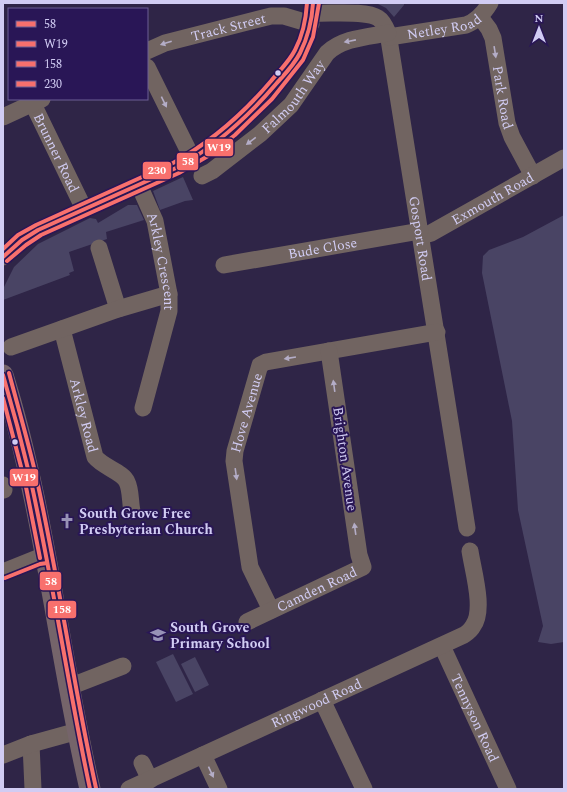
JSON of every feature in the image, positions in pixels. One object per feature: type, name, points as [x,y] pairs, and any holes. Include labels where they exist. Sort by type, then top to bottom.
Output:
[{"type":"main road","points":[[3,376],[10,425],[33,492],[69,687],[90,789]]},
{"type":"street","name":"Netley Road","points":[[389,35],[466,25],[474,22],[485,10]]},
{"type":"street","name":"Park Road","points":[[485,10],[489,29],[493,38],[507,123],[512,137],[533,176]]},
{"type":"street","name":"Gosport Road","points":[[312,13],[370,14],[379,18],[384,24],[389,35],[467,528]]},
{"type":"street","name":"Track Street","points":[[148,51],[164,43],[271,16],[312,13]]},
{"type":"street","points":[[3,257],[22,240],[38,230],[139,185],[191,156],[238,125],[269,93],[287,72],[301,52],[312,13]]},
{"type":"street","name":"Falmouth Way","points":[[202,176],[212,171],[260,134],[291,106],[327,54],[334,47],[342,42],[389,35]]},
{"type":"street","points":[[148,69],[191,156]]},
{"type":"street","name":"Brunner Road","points":[[3,118],[37,101],[84,209]]},
{"type":"street","name":"Exmouth Road","points":[[420,233],[431,233],[564,158]]},
{"type":"street","name":"Arkley Crescent","points":[[139,185],[155,221],[169,294],[169,311],[166,325],[143,408]]},
{"type":"street","name":"Bude Close","points":[[224,265],[420,233]]},
{"type":"street","points":[[99,248],[118,309]]},
{"type":"street","points":[[11,347],[118,309],[169,294]]},
{"type":"street","name":"Arkley Road","points":[[62,329],[95,457],[98,461],[123,477],[127,482],[132,510]]},
{"type":"street","name":"Hove Avenue","points":[[271,610],[250,567],[234,461],[235,451],[260,365],[266,362],[437,332]]},
{"type":"street","name":"Brighton Avenue","points":[[329,351],[359,555],[363,567]]},
{"type":"street","name":"Ringwood Road","points":[[138,786],[322,700],[464,636],[473,626],[476,619],[478,600],[470,551]]},
{"type":"street","points":[[3,572],[38,558],[46,557]]},
{"type":"street","name":"Camden Road","points":[[247,622],[363,567]]},
{"type":"street","name":"Tennyson Road","points":[[442,646],[508,789]]},
{"type":"street","points":[[69,687],[124,666]]},
{"type":"street","points":[[322,700],[364,789]]},
{"type":"street","points":[[3,756],[31,744],[78,731]]},
{"type":"street","points":[[31,744],[33,789]]},
{"type":"street","points":[[203,756],[219,789]]},
{"type":"street","name":"Ringwood Road","points":[[138,786],[142,763]]},
{"type":"shaded area","points":[[376,3],[404,3],[404,5],[394,17],[386,8]]},
{"type":"shaded area","points":[[183,177],[193,200],[185,201],[160,210],[153,191]]},
{"type":"shaded area","points":[[128,205],[137,205],[144,220],[106,232],[107,239],[69,252],[74,271],[69,273],[70,275],[3,300],[3,289],[14,267],[38,244],[90,218],[96,219],[98,223]]},
{"type":"shaded area","points":[[564,215],[564,642],[551,644],[538,642],[543,626],[518,510],[512,421],[482,273],[483,256],[489,250],[523,237]]},
{"type":"shaded area","points":[[173,654],[193,694],[176,702],[156,662]]},
{"type":"shaded area","points":[[195,657],[209,685],[195,692],[181,664]]},
{"type":"transit line","name":"230","points":[[3,249],[18,235],[36,225],[173,163],[213,137],[249,105],[293,54],[302,33],[307,3]]},
{"type":"transit line","name":"58","points":[[3,257],[22,240],[38,230],[176,168],[204,151],[230,131],[254,109],[295,62],[303,47],[311,22],[313,3]]},
{"type":"transit line","name":"W19","points":[[7,261],[41,235],[179,173],[208,156],[235,135],[272,99],[303,60],[313,37],[319,3]]},
{"type":"transit line","name":"158","points":[[9,373],[33,463],[44,515],[96,788]]},
{"type":"transit line","name":"58","points":[[3,375],[30,477],[90,789]]},
{"type":"transit line","name":"W19","points":[[3,398],[25,482],[40,558]]},
{"type":"transit line","name":"W19","points":[[5,578],[40,564],[47,563]]},
{"type":"place","name":"South Grove Free Presbyterian Church","points":[[67,521]]},
{"type":"place","name":"South Grove Primary School","points":[[158,635]]}]
